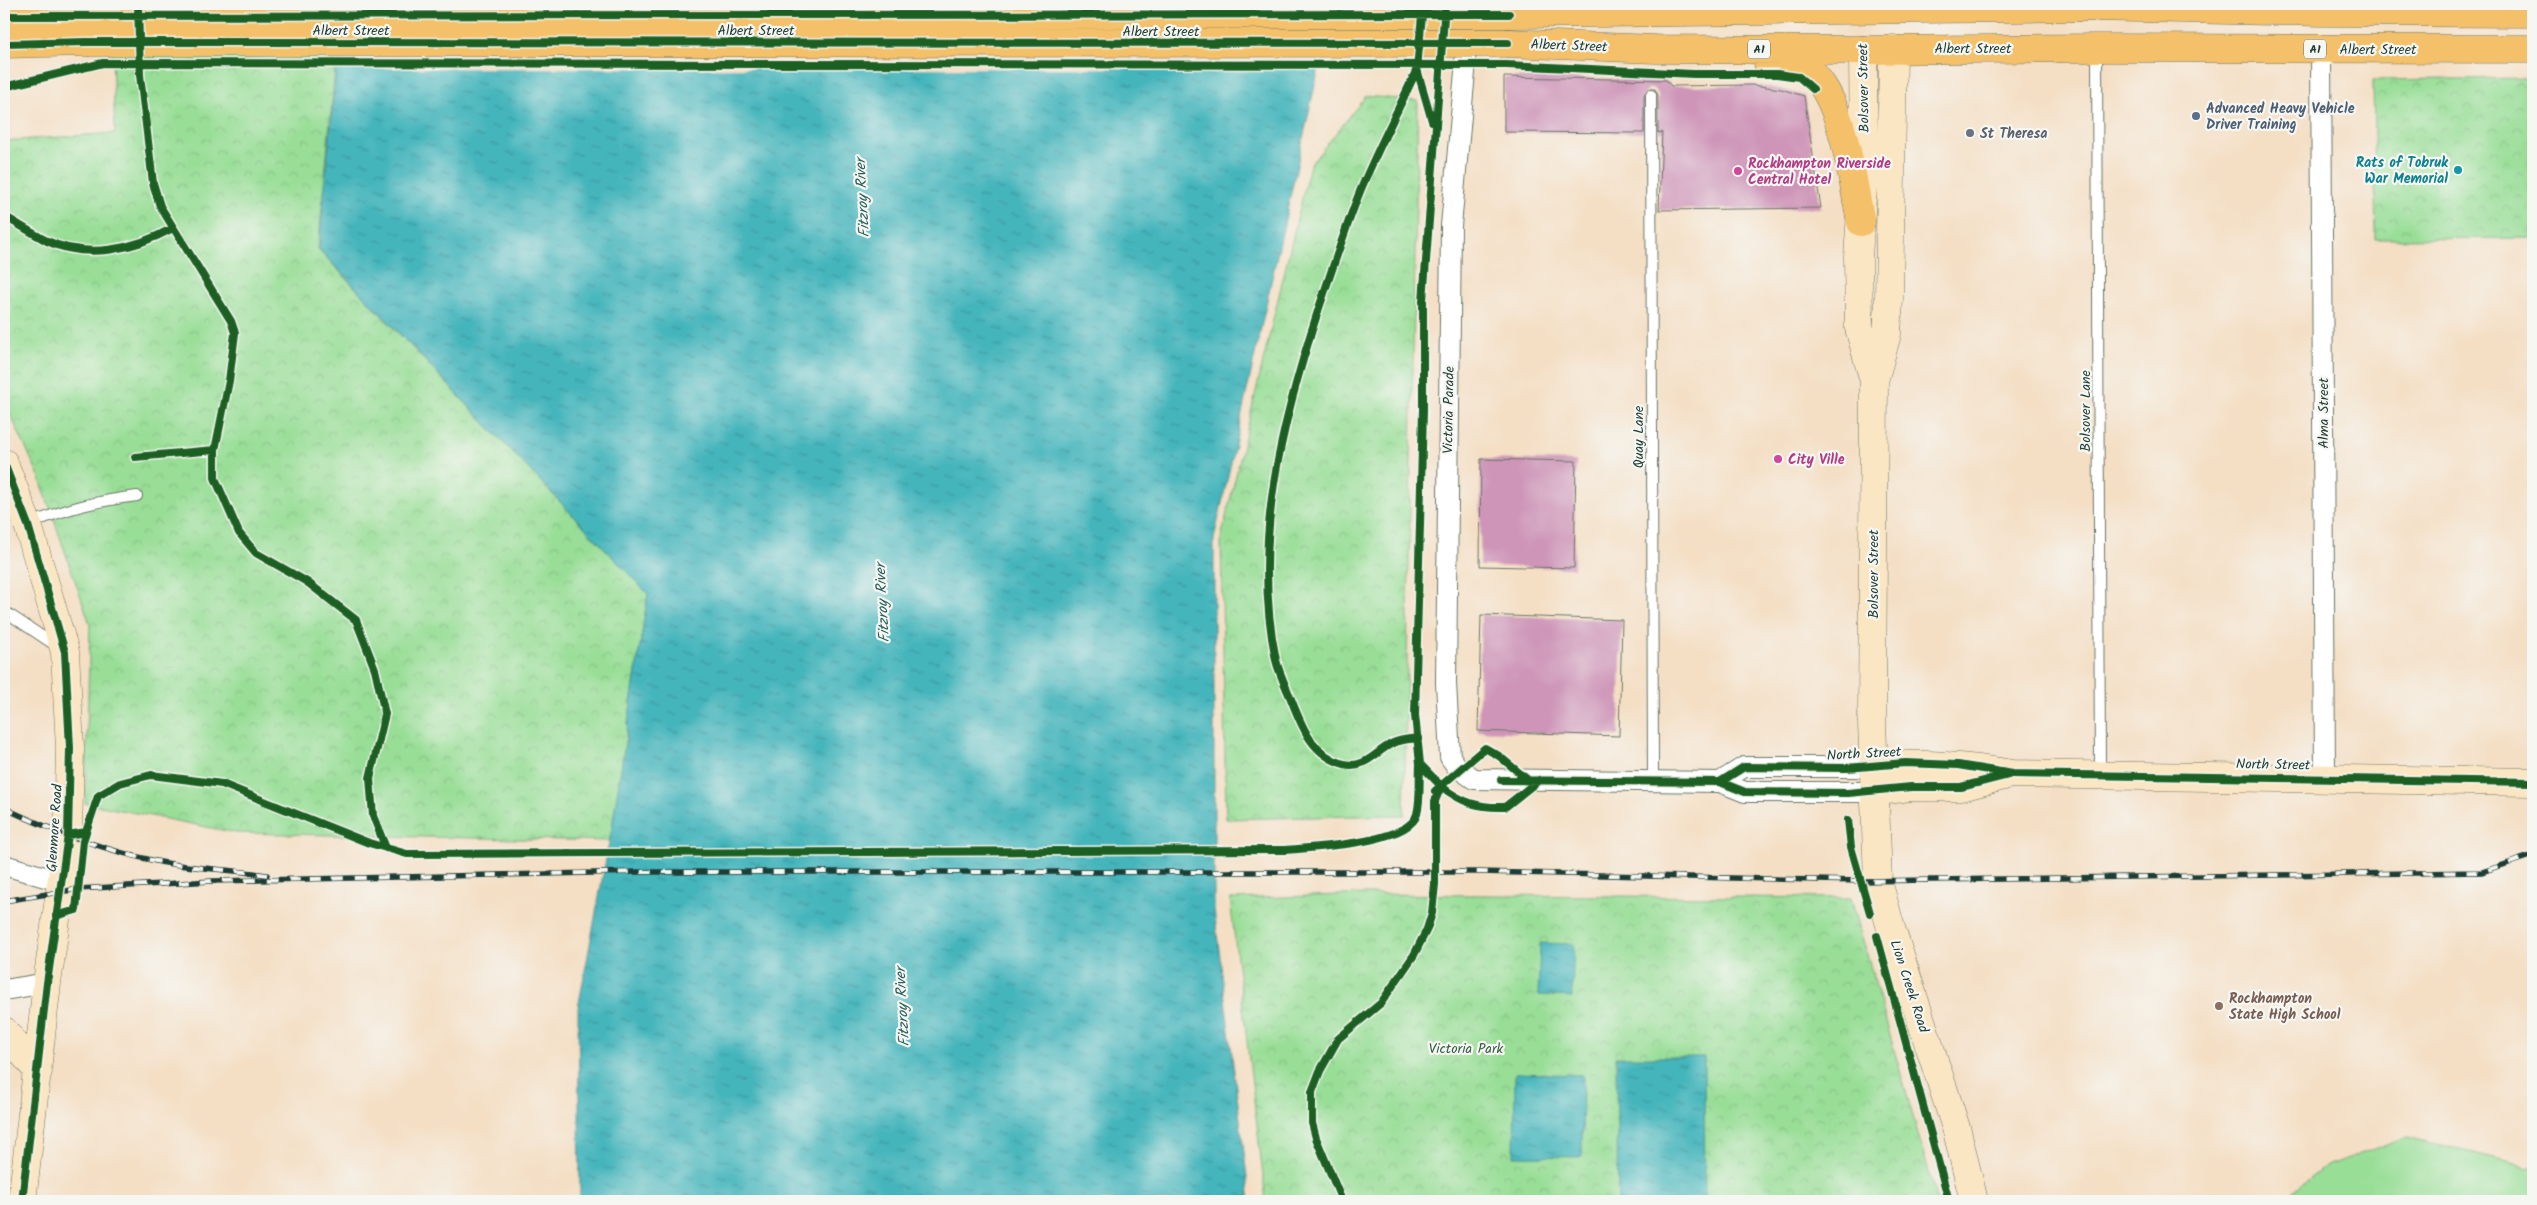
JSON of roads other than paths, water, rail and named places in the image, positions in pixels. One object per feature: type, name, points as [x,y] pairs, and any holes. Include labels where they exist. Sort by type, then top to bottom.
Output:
[{"type":"highway","name":"Albert Street","points":[[4,44],[86,29],[1509,14],[1859,7],[2094,5],[2533,13]]},
{"type":"highway","name":"Bolsover Street","points":[[1859,7],[1863,50]]},
{"type":"highway","name":"Bolsover Street","points":[[1891,7],[1893,50]]},
{"type":"highway","name":"Albert Street","points":[[4,16],[86,29],[1508,43],[1655,48],[1863,50],[2097,48],[2533,49]]},
{"type":"highway","points":[[1655,48],[1746,61],[1802,65],[1821,84],[1834,107],[1861,222]]},
{"type":"street","name":"Victoria Parade","points":[[1466,4],[1465,72],[1451,226],[1446,683],[1450,756],[1458,768],[1474,779],[1501,780]]},
{"type":"street","name":"Alma Street","points":[[2321,49],[2325,777]]},
{"type":"street","name":"Bolsover Street","points":[[1863,50],[1864,169],[1859,328],[1874,381]]},
{"type":"street","name":"Bolsover Street","points":[[1874,779],[1874,381],[1887,334],[1893,50]]},
{"type":"street","name":"Glenmore Road","points":[[4,463],[28,524],[65,652],[70,748],[68,835],[47,983],[22,1201]]},
{"type":"street","name":"North Street","points":[[1501,780],[1720,782],[1744,767],[1874,779],[1905,763],[1958,765],[2013,774],[2325,777],[2533,782]]},
{"type":"street","name":"Lion Creek Road","points":[[1874,779],[1878,881],[1890,924],[1957,1130],[1974,1201]]},
{"type":"street","points":[[4,864],[62,882]]},
{"type":"street","points":[[4,990],[47,983]]},
{"type":"street","points":[[4,1031],[38,1071]]},
{"type":"lane","name":"Bolsover Lane","points":[[2097,48],[2100,774]]},
{"type":"lane","name":"Quay Lane","points":[[1652,95],[1653,780]]},
{"type":"lane","points":[[28,524],[60,511],[93,501],[137,496]]},
{"type":"lane","points":[[4,611],[65,652]]},
{"type":"water","name":"Fitzroy River","points":[[342,4],[1333,4],[1214,539],[1214,909],[1250,1201],[580,1201],[578,1008],[612,827],[648,594],[319,249]]},
{"type":"water","points":[[1540,943],[1574,944],[1572,997],[1538,995]]},
{"type":"water","points":[[1616,1057],[1704,1057],[1705,1201],[1618,1201]]},
{"type":"water","points":[[1515,1073],[1583,1075],[1582,1157],[1514,1156]]},
{"type":"railway","points":[[4,808],[78,839],[136,857],[183,866],[267,875]]},
{"type":"railway","points":[[4,901],[78,889],[212,881],[639,872],[1479,872],[1860,881],[2482,872],[2533,855]]},
{"type":"place","name":"Advanced Heavy Vehicle Driver Training","points":[[2196,116]]},
{"type":"place","name":"St Theresa","points":[[1970,133]]},
{"type":"place","name":"Rats of Tobruk War Memorial","points":[[2458,170]]},
{"type":"place","name":"Rockhampton Riverside Central Hotel","points":[[1738,171]]},
{"type":"place","name":"City Ville","points":[[1778,459]]},
{"type":"place","name":"Rockhampton State High School","points":[[2219,1006]]},
{"type":"park label","name":"Victoria Park","points":[[1466,1048]]}]
